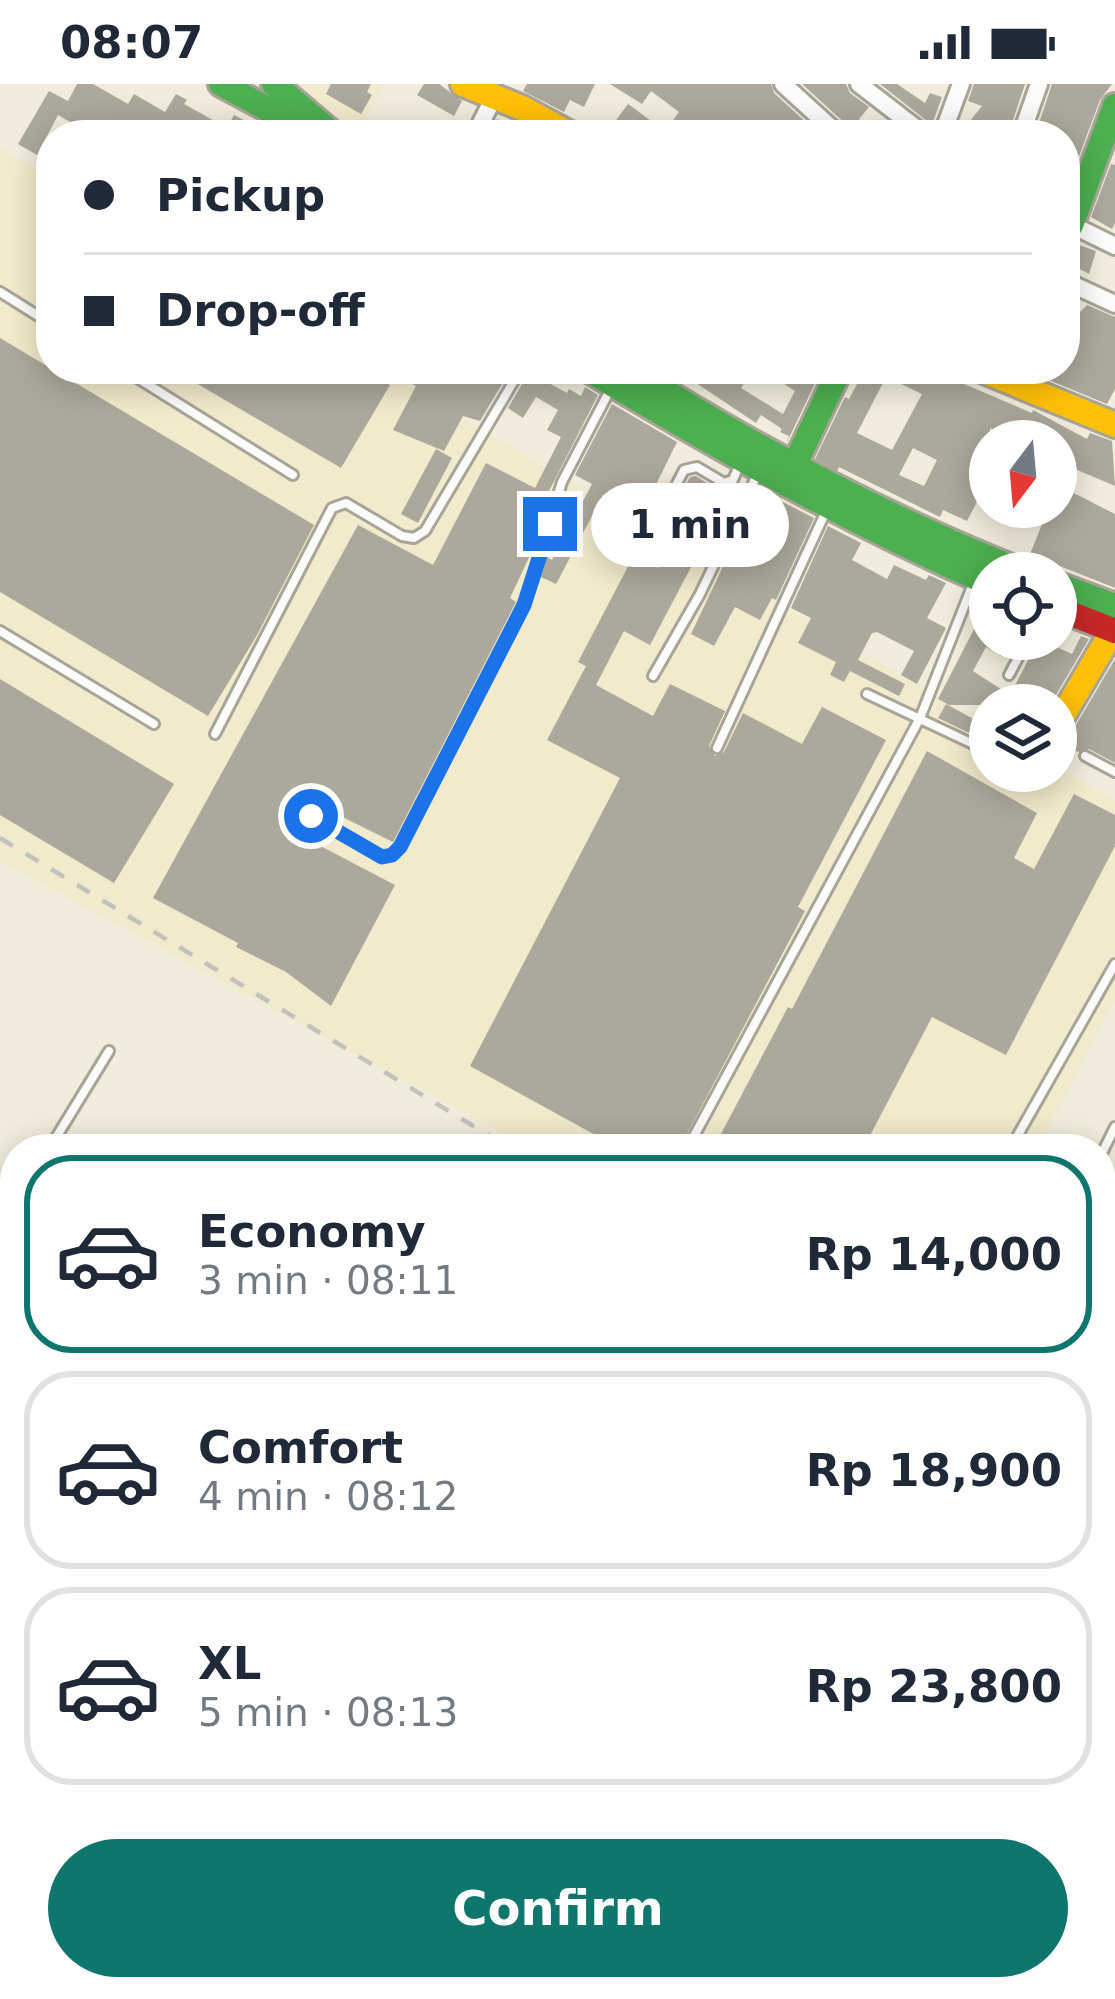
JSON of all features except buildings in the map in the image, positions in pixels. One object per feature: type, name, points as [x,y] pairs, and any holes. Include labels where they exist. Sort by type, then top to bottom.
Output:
[{"type":"main road","points":[[274,84],[316,120]]},
{"type":"main road","points":[[463,84],[541,120]]},
{"type":"main road","points":[[230,86],[280,120]]},
{"type":"main road","points":[[1080,193],[1115,106]]},
{"type":"main road","points":[[629,384],[749,466],[969,574]]},
{"type":"main road","points":[[632,384],[890,515],[977,552]]},
{"type":"main road","points":[[794,466],[833,384]]},
{"type":"main road","points":[[1015,384],[1115,425]]},
{"type":"main road","points":[[1077,595],[1114,615]]},
{"type":"main road","points":[[1077,611],[1114,615]]},
{"type":"main road","points":[[1077,686],[1114,615]]},
{"type":"street","points":[[782,84],[822,120]]},
{"type":"street","points":[[859,84],[905,120]]},
{"type":"street","points":[[948,120],[961,84]]},
{"type":"street","points":[[1026,120],[1039,84]]},
{"type":"street","points":[[482,120],[494,97]]},
{"type":"street","points":[[1080,229],[1115,246]]},
{"type":"street","points":[[1080,288],[1115,304]]},
{"type":"lane","points":[[0,292],[36,315]]},
{"type":"lane","points":[[147,384],[292,475]]},
{"type":"lane","points":[[215,734],[332,508],[346,503],[402,536],[414,538],[425,531],[512,384]]},
{"type":"lane","points":[[311,816],[382,857],[400,847],[524,605],[562,482],[617,384]]},
{"type":"lane","points":[[643,549],[684,470],[697,467],[730,483],[749,466]]},
{"type":"lane","points":[[653,676],[700,594],[749,466]]},
{"type":"lane","points":[[717,748],[828,508]]},
{"type":"lane","points":[[695,1134],[920,718],[969,611]]},
{"type":"lane","points":[[0,631],[154,724]]},
{"type":"lane","points":[[1010,675],[1018,660]]},
{"type":"lane","points":[[867,694],[969,742]]},
{"type":"lane","points":[[1085,756],[1115,772]]},
{"type":"lane","points":[[1019,1134],[1115,964]]},
{"type":"lane","points":[[58,1134],[109,1051]]},
{"type":"shaded area","points":[[275,84],[383,84],[364,120],[345,120]]},
{"type":"shaded area","points":[[0,148],[36,169],[36,384],[404,384],[969,715],[969,792],[1077,792],[1077,777],[1115,800],[1115,999],[1045,1134],[503,1134],[0,861]]},
{"type":"railway","points":[[0,838],[486,1134]]},
{"type":"traffic: fast","points":[[221,84],[280,120]]},
{"type":"traffic: fast","points":[[274,84],[316,120]]},
{"type":"traffic: fast","points":[[1080,201],[1115,106]]},
{"type":"traffic: fast","points":[[612,384],[785,483],[969,574]]},
{"type":"traffic: fast","points":[[654,384],[823,480],[977,552]]},
{"type":"traffic: fast","points":[[794,466],[833,384]]},
{"type":"traffic: fast","points":[[1077,592],[1115,606]]},
{"type":"traffic: slow","points":[[463,84],[544,120]]},
{"type":"traffic: slow","points":[[1015,384],[1115,425]]},
{"type":"traffic: slow","points":[[1077,691],[1113,630]]},
{"type":"traffic: jam","points":[[1077,616],[1115,631]]},
{"type":"route","points":[[311,816],[382,857],[400,847],[524,605],[550,524]]}]
